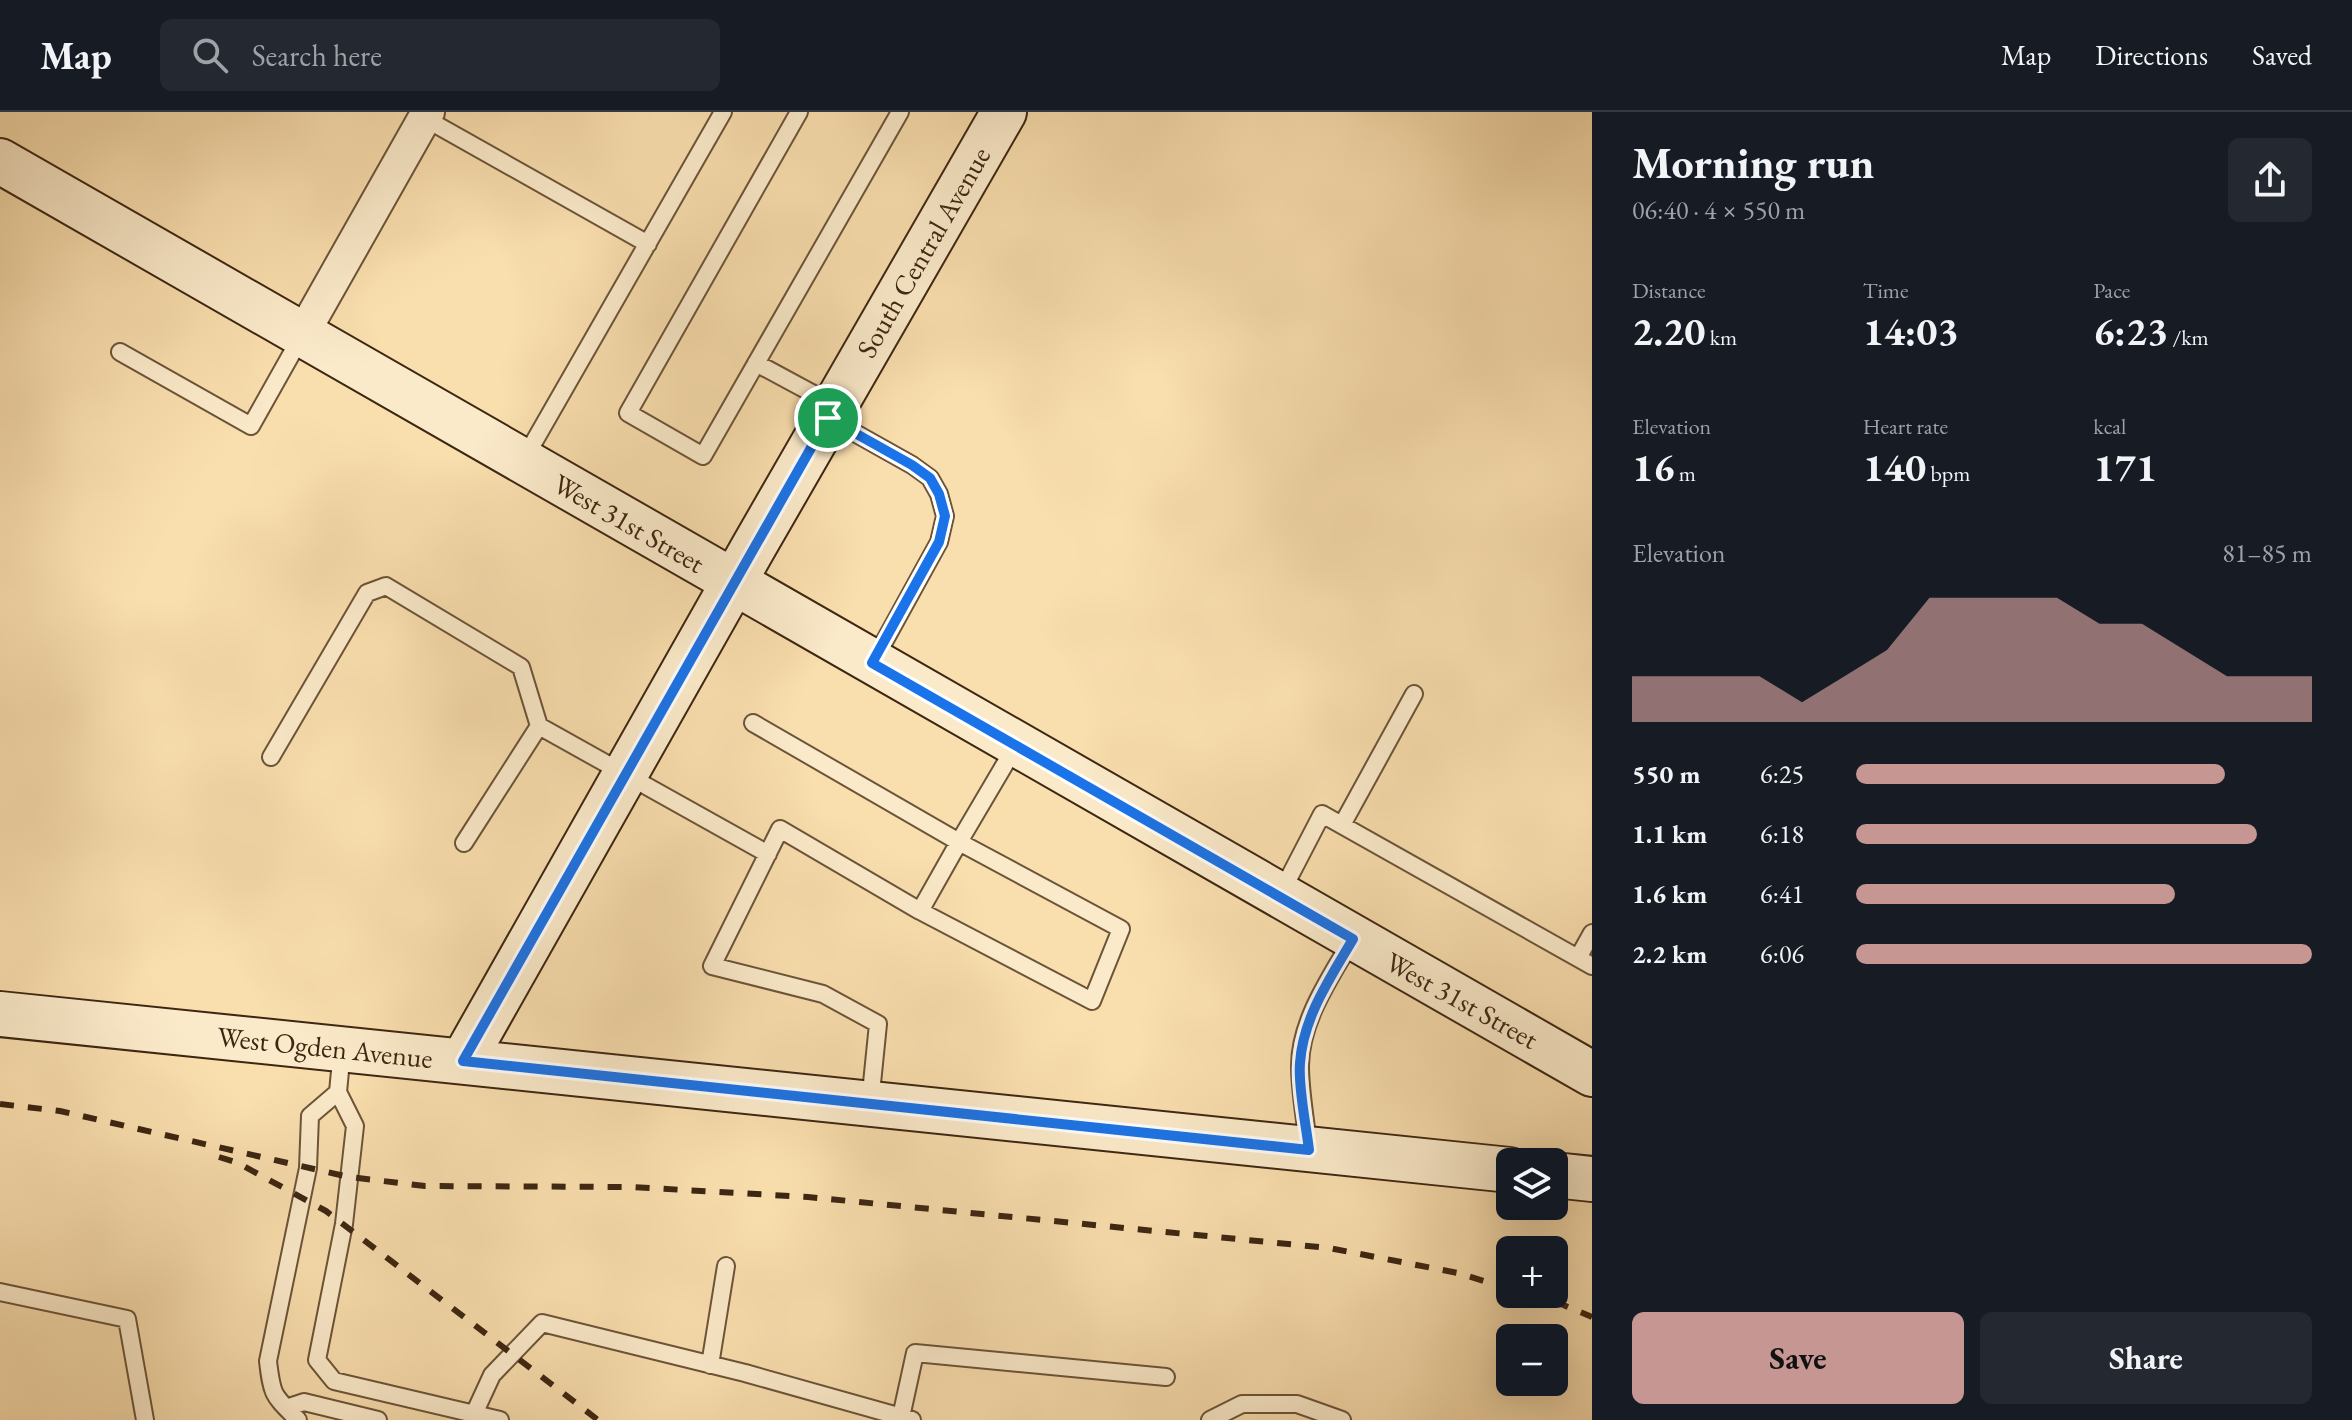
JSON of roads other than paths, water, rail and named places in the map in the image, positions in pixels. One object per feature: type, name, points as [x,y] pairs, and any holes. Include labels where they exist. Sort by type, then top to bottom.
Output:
[{"type":"main road","name":"South Central Avenue","points":[[463,1061],[1004,112]]},
{"type":"main road","name":"West 31st Street","points":[[0,161],[1353,939],[1590,1068]]},
{"type":"main road","name":"West Ogden Avenue","points":[[0,1014],[1496,1169]]},
{"type":"main road","points":[[1568,1176],[1592,1179]]},
{"type":"street","points":[[302,335],[422,114]]},
{"type":"lane","points":[[522,462],[723,112]]},
{"type":"lane","points":[[799,112],[628,413],[703,456],[900,112]]},
{"type":"lane","points":[[422,114],[648,244]]},
{"type":"lane","points":[[120,352],[251,426],[302,335]]},
{"type":"lane","points":[[756,363],[912,465],[930,478],[939,494],[945,516],[939,542],[872,663]]},
{"type":"lane","points":[[271,757],[367,593],[386,586],[521,667],[539,726],[768,854]]},
{"type":"lane","points":[[1342,825],[1414,694]]},
{"type":"lane","points":[[753,723],[959,842],[1121,929],[1092,1001],[920,911],[780,829],[712,966],[823,994],[878,1024],[870,1105]]},
{"type":"lane","points":[[464,843],[539,726]]},
{"type":"lane","points":[[920,911],[1016,745]]},
{"type":"lane","points":[[1280,896],[1322,814],[1585,962],[1592,933]]},
{"type":"lane","points":[[1309,1150],[1300,1065],[1306,1028],[1353,939]]},
{"type":"lane","points":[[343,1049],[338,1092],[355,1126],[344,1224],[317,1360],[334,1381],[500,1420]]},
{"type":"lane","points":[[338,1092],[310,1116],[308,1168],[268,1361],[271,1389],[292,1414],[304,1402],[378,1420]]},
{"type":"lane","points":[[710,1365],[726,1266]]},
{"type":"lane","points":[[0,1292],[127,1319],[145,1420]]},
{"type":"lane","points":[[474,1414],[492,1375],[542,1323],[906,1418],[915,1353],[1166,1377]]},
{"type":"lane","points":[[1210,1420],[1242,1404],[1297,1404],[1342,1420]]},
{"type":"railway","points":[[0,1104],[60,1111],[349,1177],[425,1186],[631,1187],[808,1197],[1329,1248],[1458,1273],[1496,1285]]},
{"type":"railway","points":[[219,1157],[238,1163],[326,1211],[598,1420]]},
{"type":"railway","points":[[1568,1307],[1592,1317]]}]
